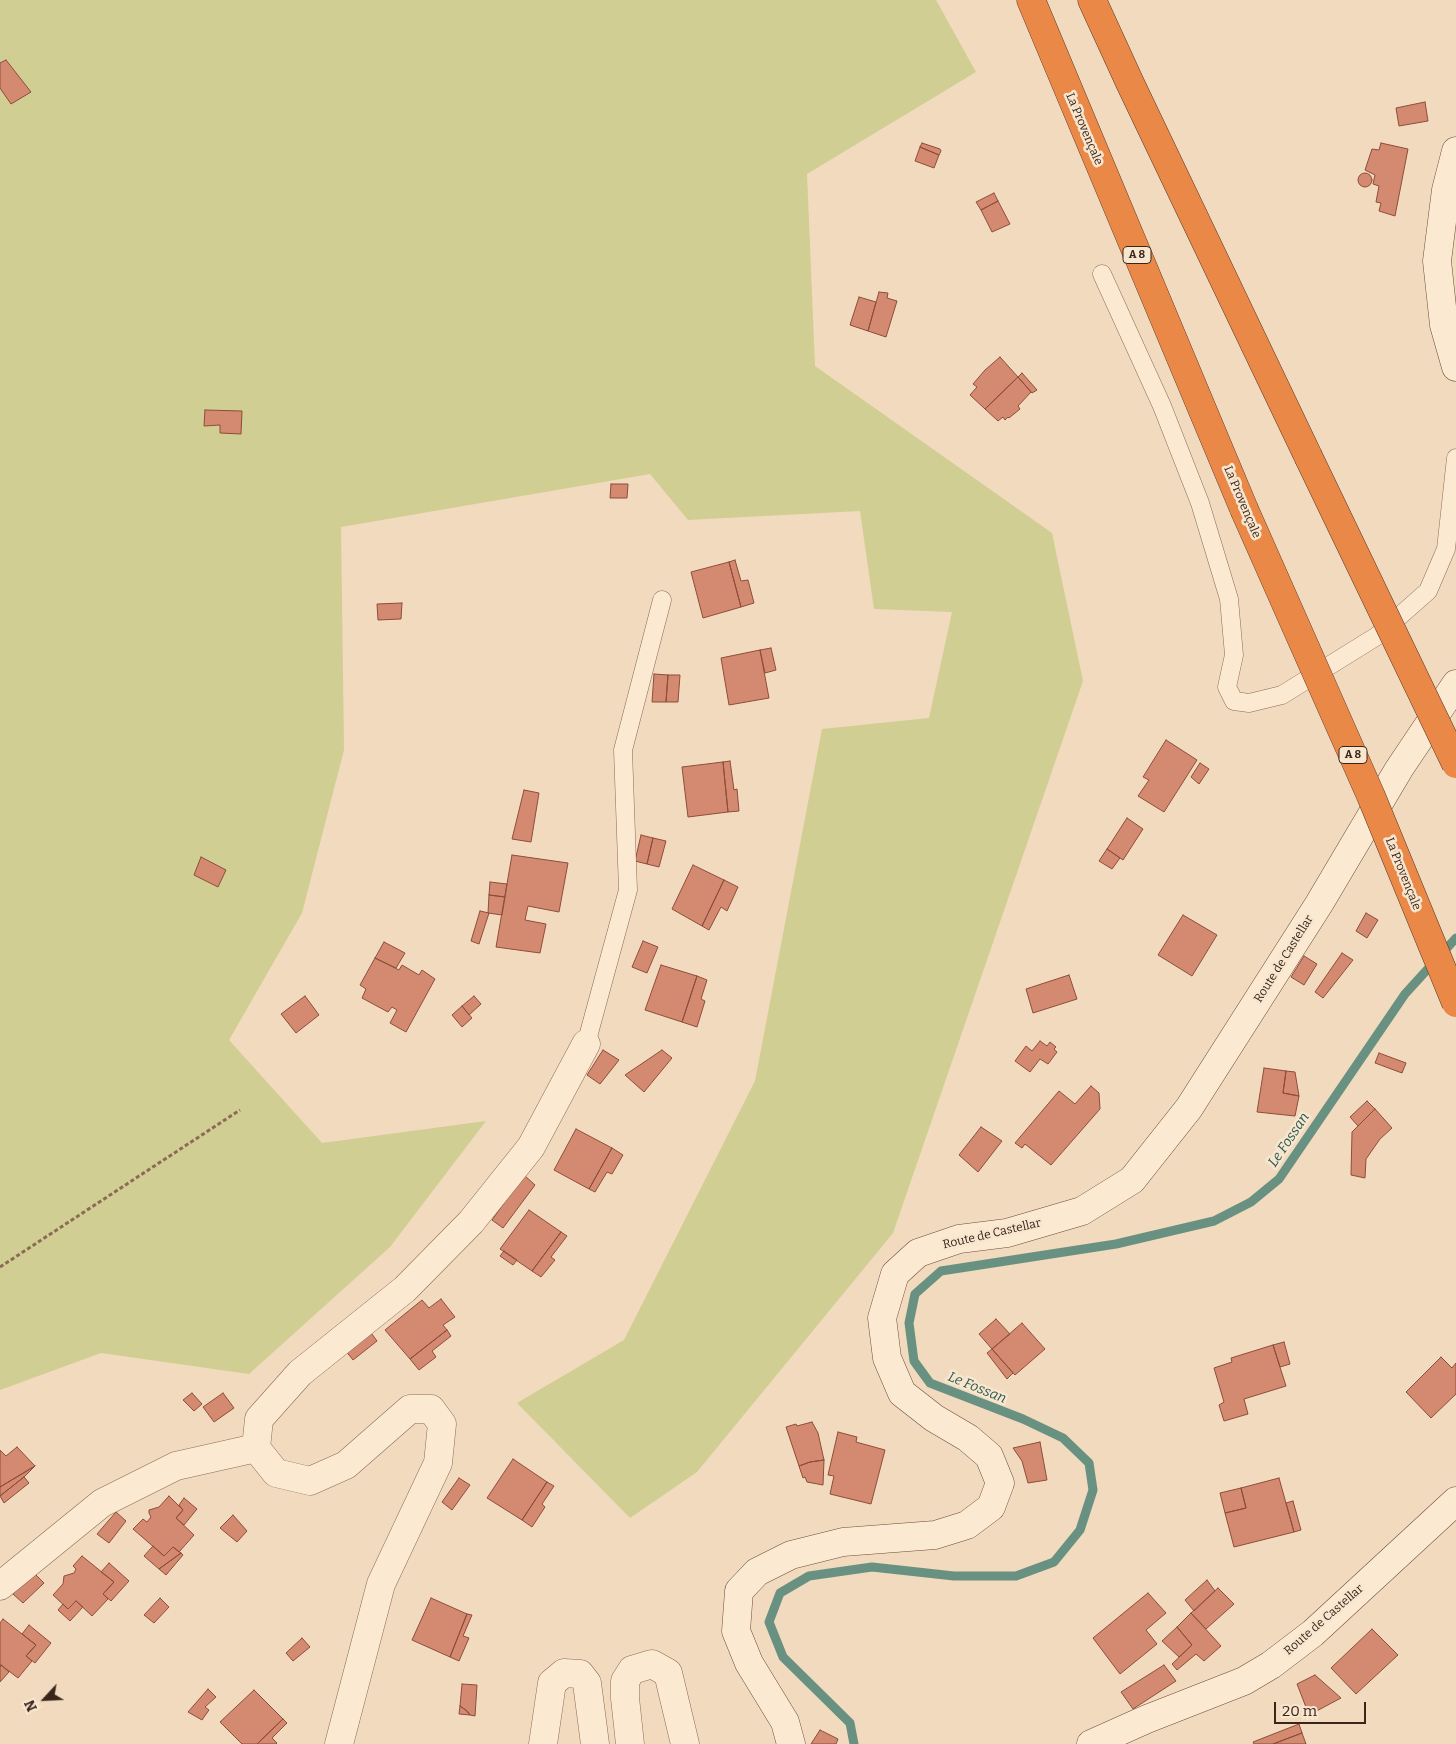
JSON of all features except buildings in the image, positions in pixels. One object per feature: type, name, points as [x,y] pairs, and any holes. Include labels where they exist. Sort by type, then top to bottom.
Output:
[{"type":"highway","name":"La Provençale","points":[[1031,0],[1244,509],[1371,796],[1456,1003]]},
{"type":"highway","points":[[1092,0],[1456,764]]},
{"type":"street","points":[[1456,151],[1446,190],[1438,261],[1444,326],[1456,366]]},
{"type":"street","name":"Route de Castellar","points":[[791,1744],[785,1722],[749,1663],[736,1631],[739,1592],[757,1572],[791,1555],[843,1542],[935,1535],[966,1525],[991,1507],[1000,1483],[989,1456],[968,1438],[934,1418],[902,1393],[887,1358],[882,1318],[895,1274],[918,1252],[959,1239],[1007,1233],[1082,1211],[1132,1180],[1189,1108],[1319,904],[1400,769],[1456,684]]},
{"type":"street","points":[[339,1744],[381,1584],[438,1463],[442,1424],[431,1409],[410,1410],[346,1466],[310,1481],[276,1473],[256,1448],[259,1419],[300,1374],[405,1289],[471,1222],[531,1147],[586,1044]]},
{"type":"street","points":[[0,1586],[102,1503],[176,1466],[256,1448]]},
{"type":"street","name":"Route de Castellar","points":[[1091,1744],[1244,1680],[1271,1665],[1313,1633],[1456,1501]]},
{"type":"street","points":[[630,1744],[625,1681],[632,1670],[652,1664],[668,1673],[685,1744]]},
{"type":"street","points":[[543,1744],[552,1683],[564,1674],[580,1674],[587,1683],[595,1744]]},
{"type":"lane","points":[[1102,274],[1162,406],[1200,503],[1229,598],[1234,655],[1228,687],[1234,701],[1249,703],[1282,695],[1377,636],[1428,591],[1446,549],[1456,458]]},
{"type":"lane","points":[[586,1044],[628,890],[624,750],[662,600]]},
{"type":"path","points":[[0,1268],[240,1110]]},
{"type":"shaded area","points":[[0,0],[936,0],[976,72],[807,174],[815,366],[1052,533],[1083,681],[893,1233],[697,1472],[630,1518],[517,1403],[624,1340],[755,1081],[822,729],[929,718],[952,612],[874,609],[860,511],[688,520],[650,474],[341,527],[344,750],[302,913],[229,1040],[322,1143],[486,1121],[390,1247],[249,1374],[101,1353],[0,1390]]},
{"type":"waterway","name":"Le Fossan","points":[[854,1744],[850,1723],[783,1657],[769,1622],[780,1593],[809,1576],[872,1567],[954,1576],[1016,1576],[1054,1562],[1080,1530],[1093,1490],[1089,1463],[1063,1438],[1023,1419],[930,1383],[914,1361],[909,1323],[915,1294],[941,1271],[1116,1244],[1214,1221],[1251,1202],[1279,1179],[1405,994],[1456,938]]}]
